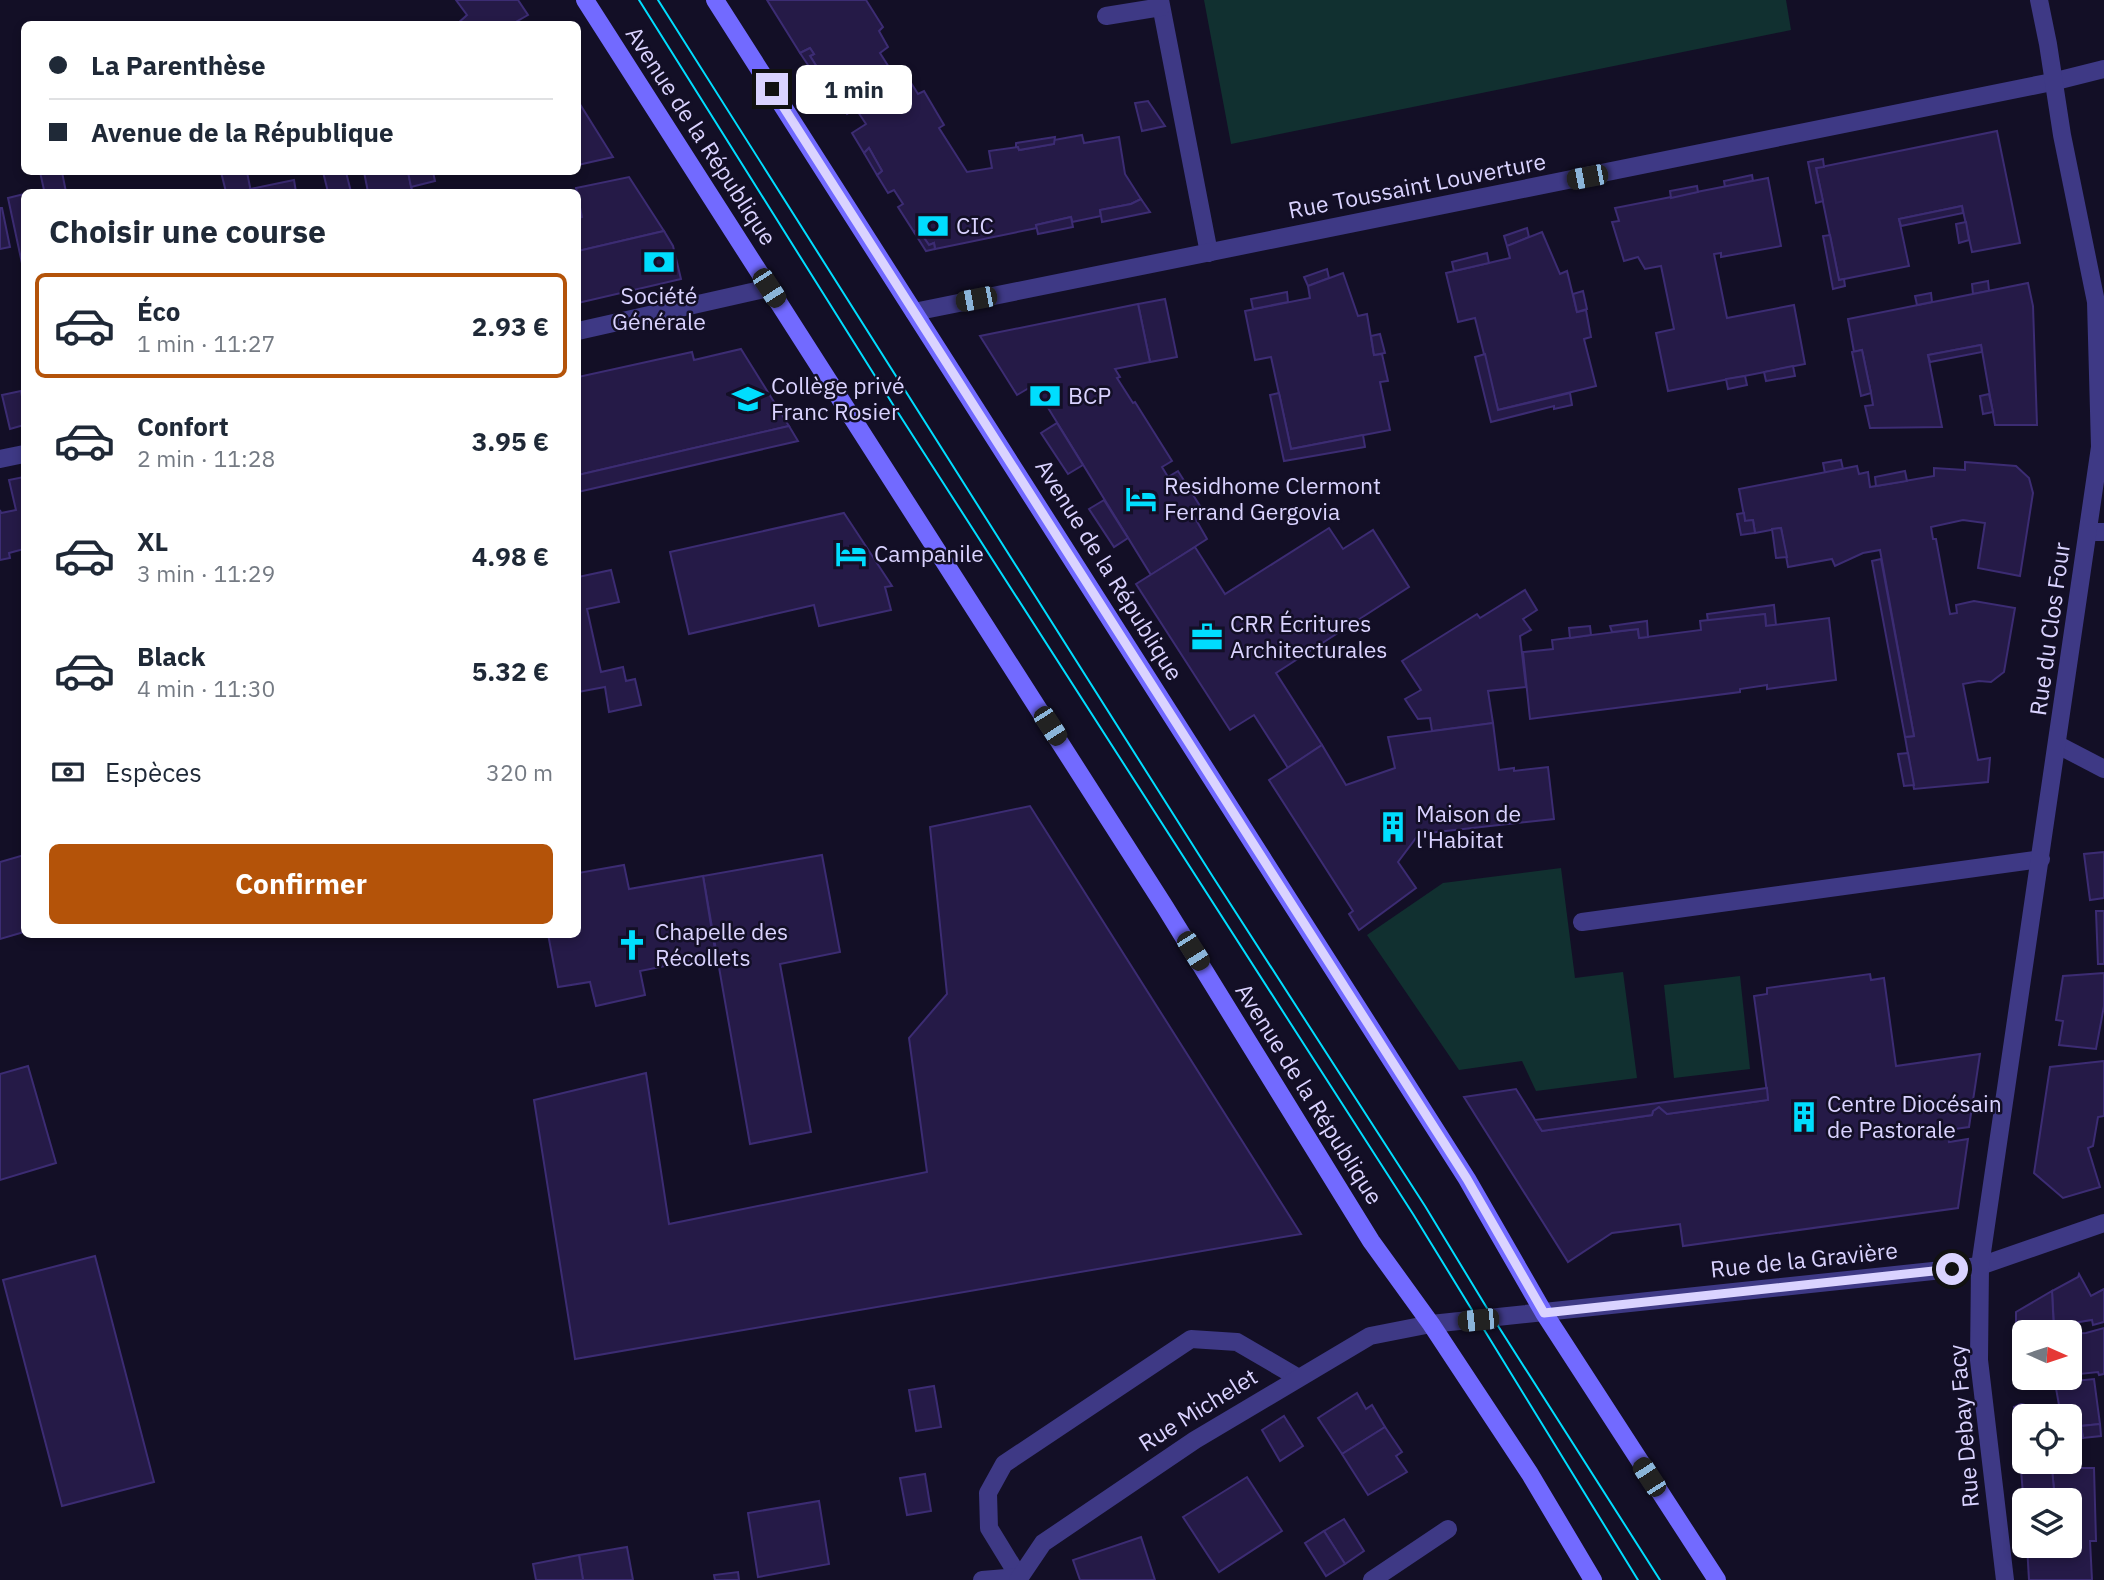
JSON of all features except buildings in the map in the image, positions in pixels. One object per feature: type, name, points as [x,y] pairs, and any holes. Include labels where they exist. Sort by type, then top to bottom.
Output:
[{"type":"main road","name":"Avenue de la République","points":[[585,0],[1165,907],[1371,1241],[1431,1324],[1530,1474],[1593,1580]]},
{"type":"main road","name":"Avenue de la République","points":[[715,0],[1467,1179],[1544,1313],[1717,1580]]},
{"type":"street","name":"Rue du Clos Four","points":[[1980,1266],[2058,745],[2096,532],[2100,447],[2096,302],[2052,82],[2039,0]]},
{"type":"street","points":[[1106,16],[1160,3],[1209,253]]},
{"type":"street","name":"Rue Toussaint Louverture","points":[[914,312],[2052,82],[2104,69]]},
{"type":"street","points":[[581,330],[769,288]]},
{"type":"street","points":[[0,459],[21,455]]},
{"type":"street","points":[[2058,745],[2104,769]]},
{"type":"street","points":[[1582,922],[2041,859]]},
{"type":"street","name":"Rue de la Gravière","points":[[1544,1313],[1980,1266],[2104,1223]]},
{"type":"street","name":"Rue Debay Facy","points":[[1980,1266],[1979,1360],[2005,1580]]},
{"type":"street","points":[[1431,1324],[1544,1313]]},
{"type":"street","name":"Rue Michelet","points":[[1018,1578],[1043,1543],[1195,1440],[1297,1377],[1370,1336],[1431,1324]]},
{"type":"street","points":[[982,1580],[1018,1578],[989,1528],[988,1493],[1004,1464],[1191,1339],[1237,1342],[1297,1377]]},
{"type":"street","points":[[1372,1580],[1448,1529]]},
{"type":"green space","points":[[1204,0],[1786,0],[1791,30],[1231,144]]},
{"type":"green space","points":[[1561,868],[1575,978],[1623,972],[1637,1078],[1536,1091],[1522,1061],[1459,1070],[1367,935],[1443,883]]},
{"type":"green space","points":[[1740,976],[1750,1069],[1674,1078],[1664,985]]},
{"type":"tram line","points":[[639,0],[897,411],[1413,1214],[1638,1580]]},
{"type":"tram line","points":[[658,0],[1660,1580]]},
{"type":"place","name":"CIC","points":[[933,226]]},
{"type":"place","name":"Société Générale","points":[[659,262]]},
{"type":"place","name":"BCP","points":[[1045,396]]},
{"type":"place","name":"Collège privé Franc Rosier","points":[[748,399]]},
{"type":"place","name":"Residhome Clermont Ferrand Gergovia","points":[[1141,499]]},
{"type":"place","name":"Campanile","points":[[851,554]]},
{"type":"place","name":"CRR Écritures Architecturales","points":[[1207,637]]},
{"type":"place","name":"Maison de l'Habitat","points":[[1393,827]]},
{"type":"place","name":"Chapelle des Récollets","points":[[632,945]]},
{"type":"place","name":"Centre Diocésain de Pastorale","points":[[1804,1117]]},
{"type":"route","points":[[772,89],[1467,1179],[1544,1313],[1952,1269]]}]
